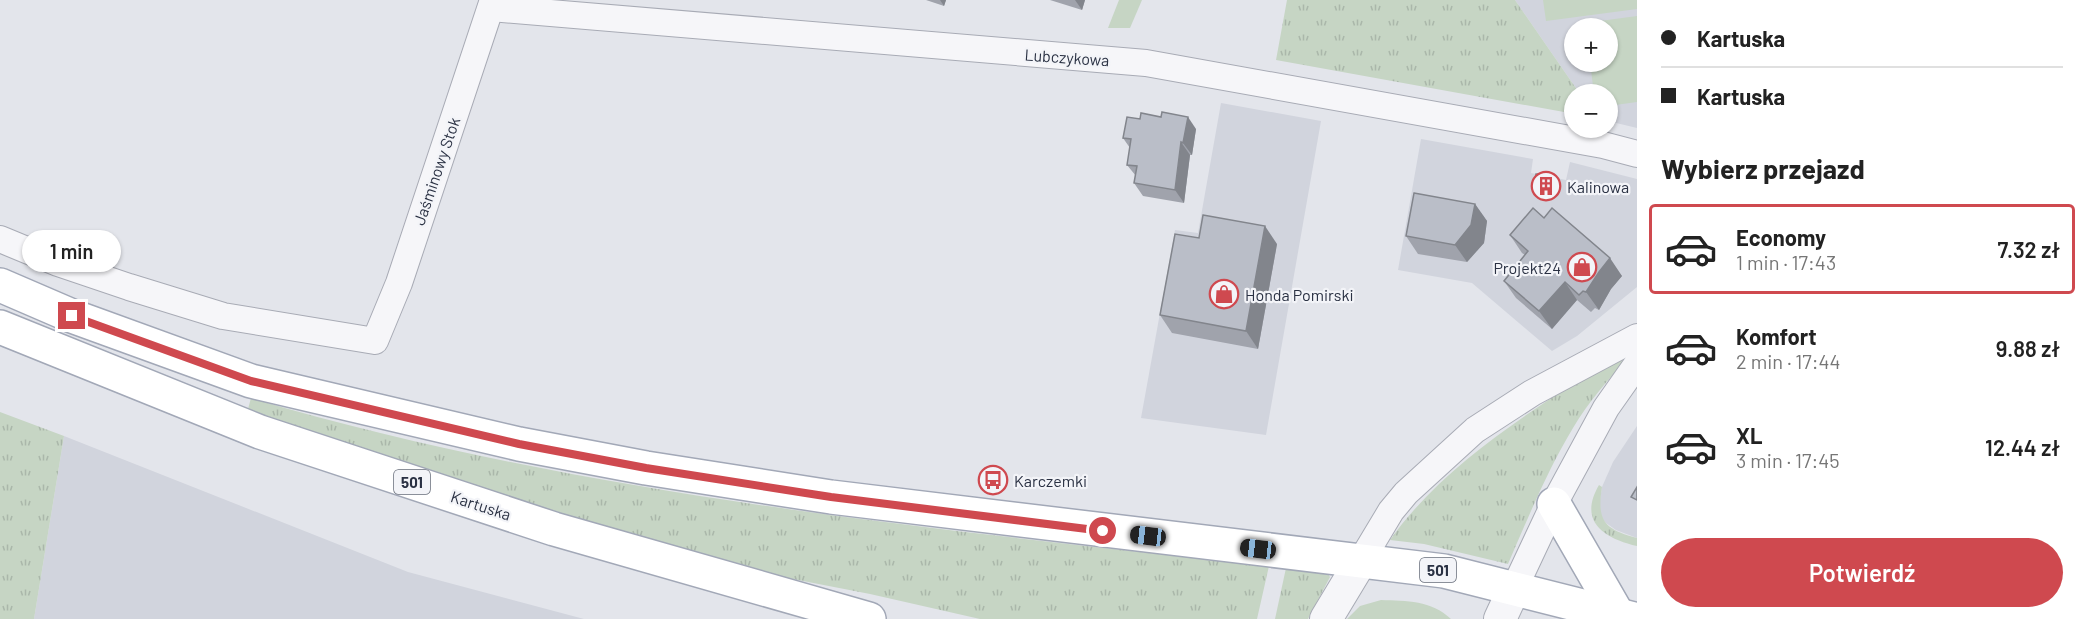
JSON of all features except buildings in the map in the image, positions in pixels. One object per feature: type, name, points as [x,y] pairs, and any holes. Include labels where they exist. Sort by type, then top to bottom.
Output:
[{"type":"main road","name":"501","points":[[0,285],[72,316],[251,381],[519,444],[646,468],[831,497],[1444,571],[1626,617]]},
{"type":"main road","name":"Kartuska","points":[[0,327],[260,432],[554,529],[869,619]]},
{"type":"main road","points":[[1554,504],[1626,617]]},
{"type":"street","name":"Lubczykowa","points":[[492,4],[1146,63],[1603,145],[1637,154]]},
{"type":"street","name":"Jaśminowy Stok","points":[[0,239],[58,263],[223,316],[375,341],[399,283],[492,4]]},
{"type":"street","points":[[1326,619],[1391,510],[1406,493],[1475,430],[1532,393],[1637,337]]},
{"type":"street","points":[[1500,619],[1554,504],[1606,408],[1637,364]]},
{"type":"shaded area","points":[[1515,0],[1637,0],[1637,128],[1618,123],[1618,84],[1573,84],[1565,72],[1618,72],[1618,18],[1564,18],[1564,71]]},
{"type":"shaded area","points":[[1221,103],[1321,121],[1266,435],[1141,418],[1175,230],[1198,233]]},
{"type":"shaded area","points":[[1421,139],[1533,159],[1531,173],[1566,180],[1570,162],[1637,179],[1637,287],[1577,336],[1552,351],[1472,283],[1398,270]]},
{"type":"shaded area","points":[[1637,426],[1637,538],[1616,530],[1606,523],[1600,516],[1599,506],[1602,487],[1613,462]]},
{"type":"shaded area","points":[[64,436],[408,572],[584,619],[34,619]]},
{"type":"green space","points":[[1119,0],[1142,0],[1130,28],[1108,28]]},
{"type":"green space","points":[[1287,0],[1515,0],[1573,84],[1564,84],[1564,112],[1276,60]]},
{"type":"green space","points":[[1543,0],[1637,0],[1637,9],[1546,21]]},
{"type":"green space","points":[[1637,16],[1637,102],[1618,105],[1618,84],[1593,84],[1591,72],[1618,72],[1618,19]]},
{"type":"green space","points":[[1626,349],[1631,356],[1593,399],[1564,444],[1538,495],[1508,564],[1424,544],[1390,540],[1440,483],[1469,458],[1530,412]]},
{"type":"green space","points":[[251,398],[376,432],[502,460],[629,484],[884,522],[1269,566],[1257,619],[980,619],[767,574],[567,515],[327,439],[248,409]]},
{"type":"green space","points":[[0,412],[64,436],[34,619],[0,619]]},
{"type":"green space","points":[[1599,485],[1602,487],[1601,508],[1605,522],[1616,531],[1637,538],[1637,546],[1604,533],[1597,526],[1591,509]]},
{"type":"green space","points":[[1286,568],[1327,572],[1330,577],[1308,619],[1275,619]]},
{"type":"green space","points":[[1381,600],[1409,601],[1427,605],[1451,619],[1347,619],[1360,606]]},
{"type":"place","name":"Kalinowa","points":[[1546,186]]},
{"type":"place","name":"Projekt24","points":[[1582,267]]},
{"type":"place","name":"Honda Pomirski","points":[[1224,294]]},
{"type":"place","name":"Karczemki","points":[[993,480]]},
{"type":"route","points":[[72,316],[174,355],[251,381],[519,444],[646,468],[831,497],[1103,531]]}]
